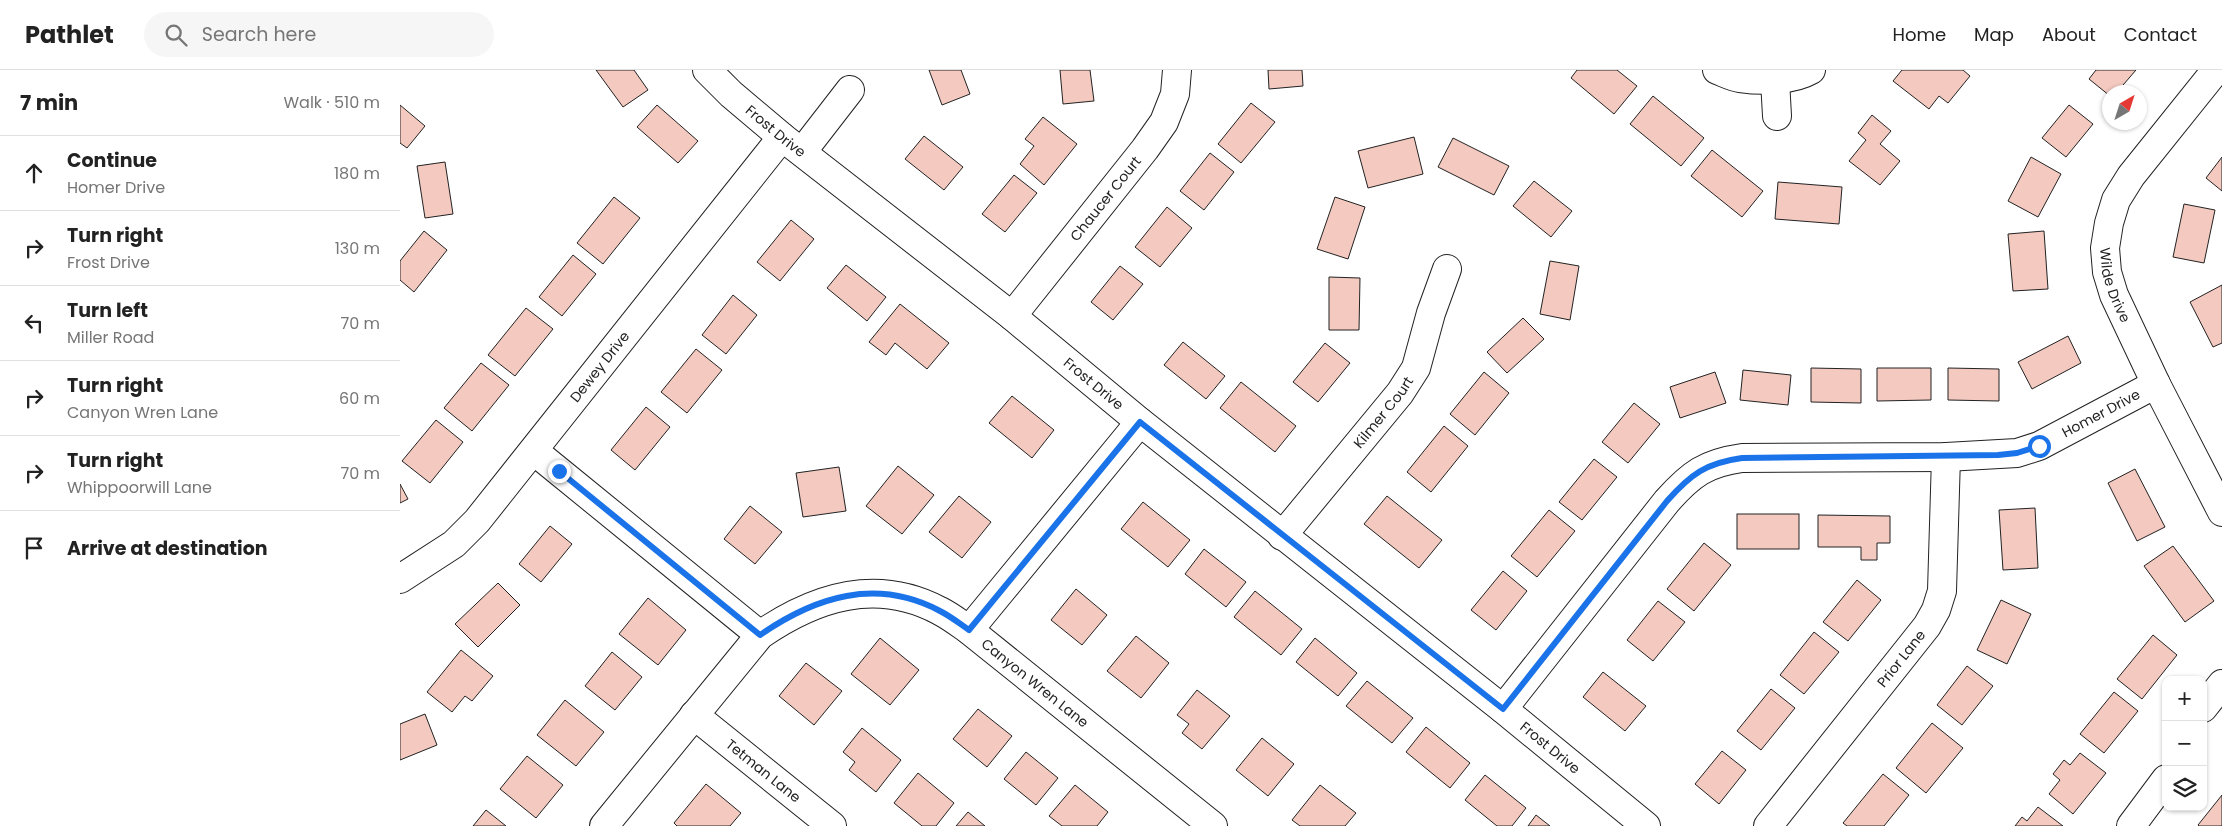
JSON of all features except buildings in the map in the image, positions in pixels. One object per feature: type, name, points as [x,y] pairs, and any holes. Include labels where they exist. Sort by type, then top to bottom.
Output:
[{"type":"street","name":"Frost Drive","points":[[707,70],[731,94],[792,145],[1012,316],[1140,422],[1503,709],[1646,826]]},
{"type":"street","name":"Chaucer Court","points":[[1012,316],[1145,149],[1164,122],[1175,94],[1176,70]]},
{"type":"street","points":[[1718,70],[1738,78],[1775,80],[1811,70]]},
{"type":"street","name":"Wilde Drive","points":[[2216,70],[2131,176],[2116,200],[2109,223],[2105,248],[2107,272],[2114,295],[2156,384],[2222,512]]},
{"type":"street","points":[[1775,80],[1777,116]]},
{"type":"street","name":"Dewey Drive","points":[[400,579],[454,544],[477,521],[534,450],[792,145],[850,90]]},
{"type":"street","name":"Kilmer Court","points":[[1282,536],[1400,393],[1416,368],[1432,313],[1448,269]]},
{"type":"street","name":"Homer Drive","points":[[1503,709],[1667,501],[1698,472],[1719,461],[1742,458],[1946,457],[2017,453],[2039,446],[2156,384]]},
{"type":"street","points":[[969,630],[1140,422]]},
{"type":"street","points":[[534,450],[760,635]]},
{"type":"street","name":"Prior Lane","points":[[1768,826],[1927,626],[1936,610],[1942,591],[1946,457]]},
{"type":"street","name":"Canyon Wren Lane","points":[[604,826],[760,635],[784,618],[814,604],[845,586],[911,600],[940,610],[969,630],[1213,826]]},
{"type":"street","points":[[2207,703],[2222,684]]},
{"type":"street","name":"Tetman Lane","points":[[694,715],[832,826]]},
{"type":"street","points":[[2131,826],[2162,784]]},
{"type":"route","points":[[559,471],[760,635],[784,618],[814,604],[846,595],[885,595],[911,600],[940,610],[969,630],[1140,422],[1503,709],[1667,501],[1698,472],[1719,461],[1742,458],[1998,455],[2017,453],[2039,446]]}]
